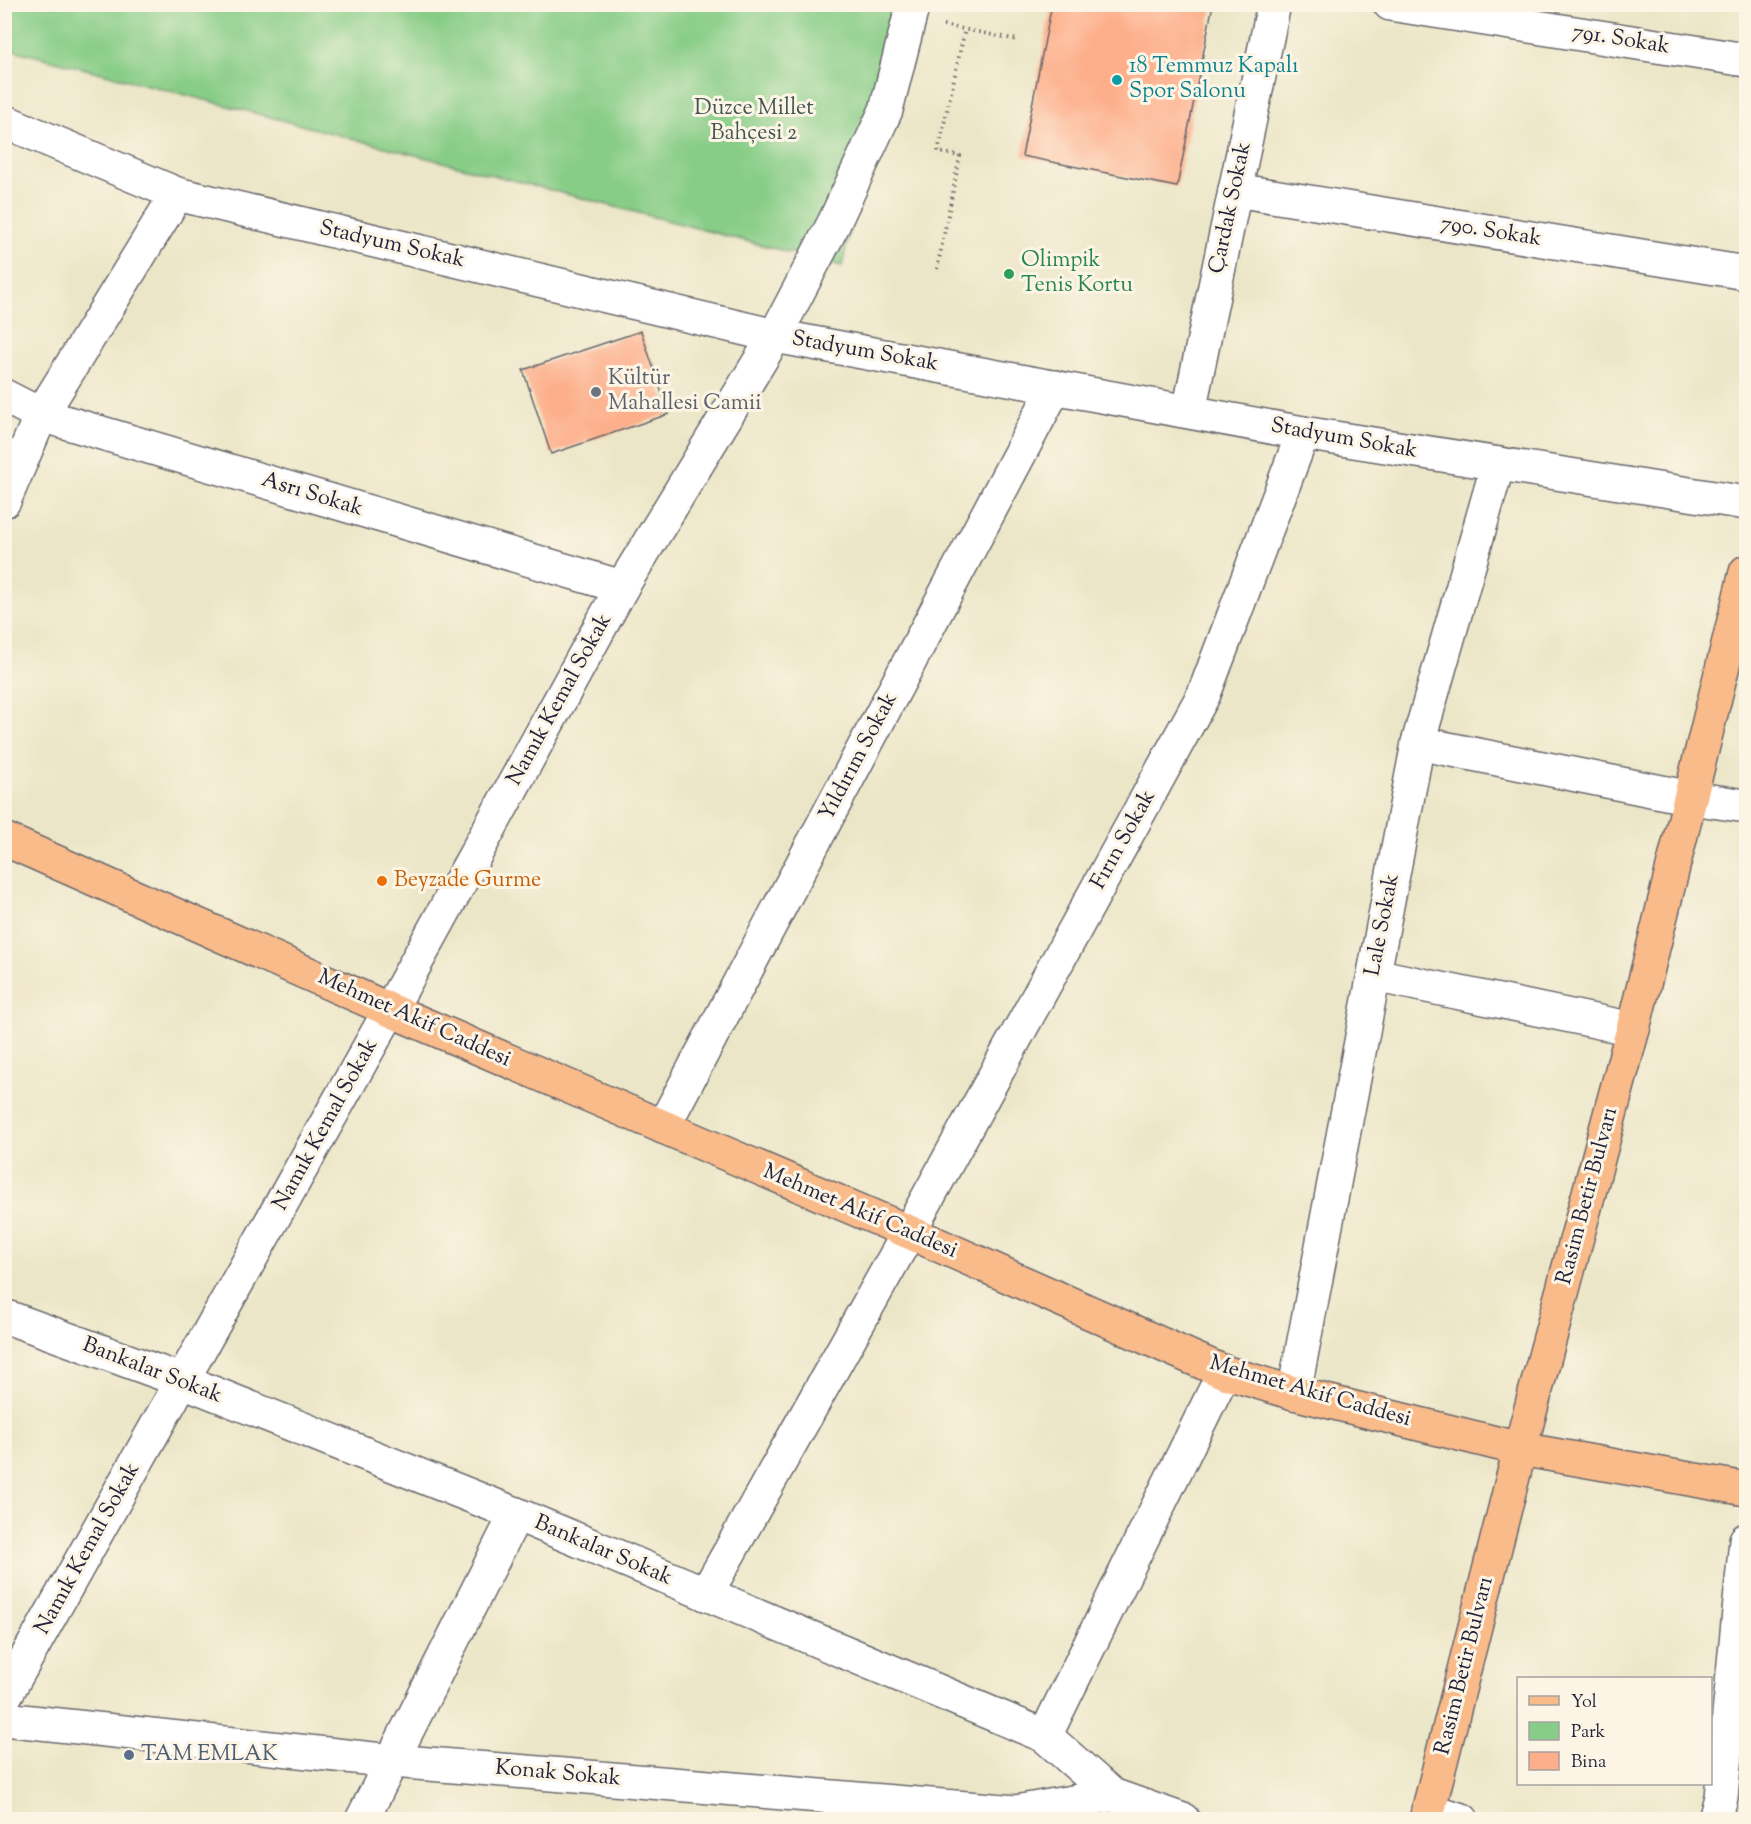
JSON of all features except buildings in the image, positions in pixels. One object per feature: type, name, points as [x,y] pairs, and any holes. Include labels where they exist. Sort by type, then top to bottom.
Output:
[{"type":"main road","name":"Rasim Betir Bulvarı","points":[[1427,1815],[1520,1449],[1633,1029],[1746,572]]},
{"type":"main road","name":"Mehmet Akif Caddesi","points":[[4,839],[390,1010],[909,1232],[1224,1372],[1294,1393],[1520,1449],[1746,1489]]},
{"type":"street","name":"Çardak Sokak","points":[[1189,411],[1274,4]]},
{"type":"street","name":"791. Sokak","points":[[1390,4],[1746,60]]},
{"type":"street","name":"Namık Kemal Sokak","points":[[4,1698],[390,1010],[622,587],[775,336],[834,223],[886,110],[912,12]]},
{"type":"street","name":"Stadyum Sokak","points":[[4,121],[177,194],[775,336],[1303,433],[1746,503]]},
{"type":"street","name":"790. Sokak","points":[[1235,190],[1746,273]]},
{"type":"street","points":[[4,501],[41,414],[177,194]]},
{"type":"street","name":"Yıldırım Sokak","points":[[663,1127],[1055,387]]},
{"type":"street","name":"Asrı Sokak","points":[[4,396],[41,414],[622,587]]},
{"type":"street","name":"Fırın Sokak","points":[[706,1594],[909,1232],[1204,694],[1303,433]]},
{"type":"street","name":"Lale Sokak","points":[[1294,1393],[1418,743],[1498,464]]},
{"type":"street","points":[[1418,743],[1690,798],[1746,806]]},
{"type":"street","points":[[1374,975],[1633,1029]]},
{"type":"street","name":"Bankalar Sokak","points":[[4,1316],[183,1381],[516,1514],[1045,1736],[1105,1807],[1183,1820]]},
{"type":"street","points":[[1045,1736],[1224,1372]]},
{"type":"street","points":[[362,1820],[516,1514]]},
{"type":"street","points":[[1728,1803],[1746,1540]]},
{"type":"street","name":"Konak Sokak","points":[[4,1719],[392,1761],[1016,1812],[1105,1807]]},
{"type":"street","points":[[1427,1815],[1462,1820]]},
{"type":"path","points":[[912,12],[965,29],[1018,40]]},
{"type":"path","points":[[937,269],[960,156],[938,152],[965,29]]},
{"type":"green space","name":"Düzce Millet Bahçesi 2","points":[[4,5],[900,5],[842,266],[5,48]]},
{"type":"place","name":"18 Temmuz Kapalı Spor Salonu","points":[[1117,80]]},
{"type":"place","name":"Olimpik Tenis Kortu","points":[[1009,274]]},
{"type":"place","name":"Kültür Mahallesi Camii","points":[[596,392]]},
{"type":"place","name":"Beyzade Gurme","points":[[382,881]]},
{"type":"place","name":"TAM EMLAK","points":[[129,1755]]}]
